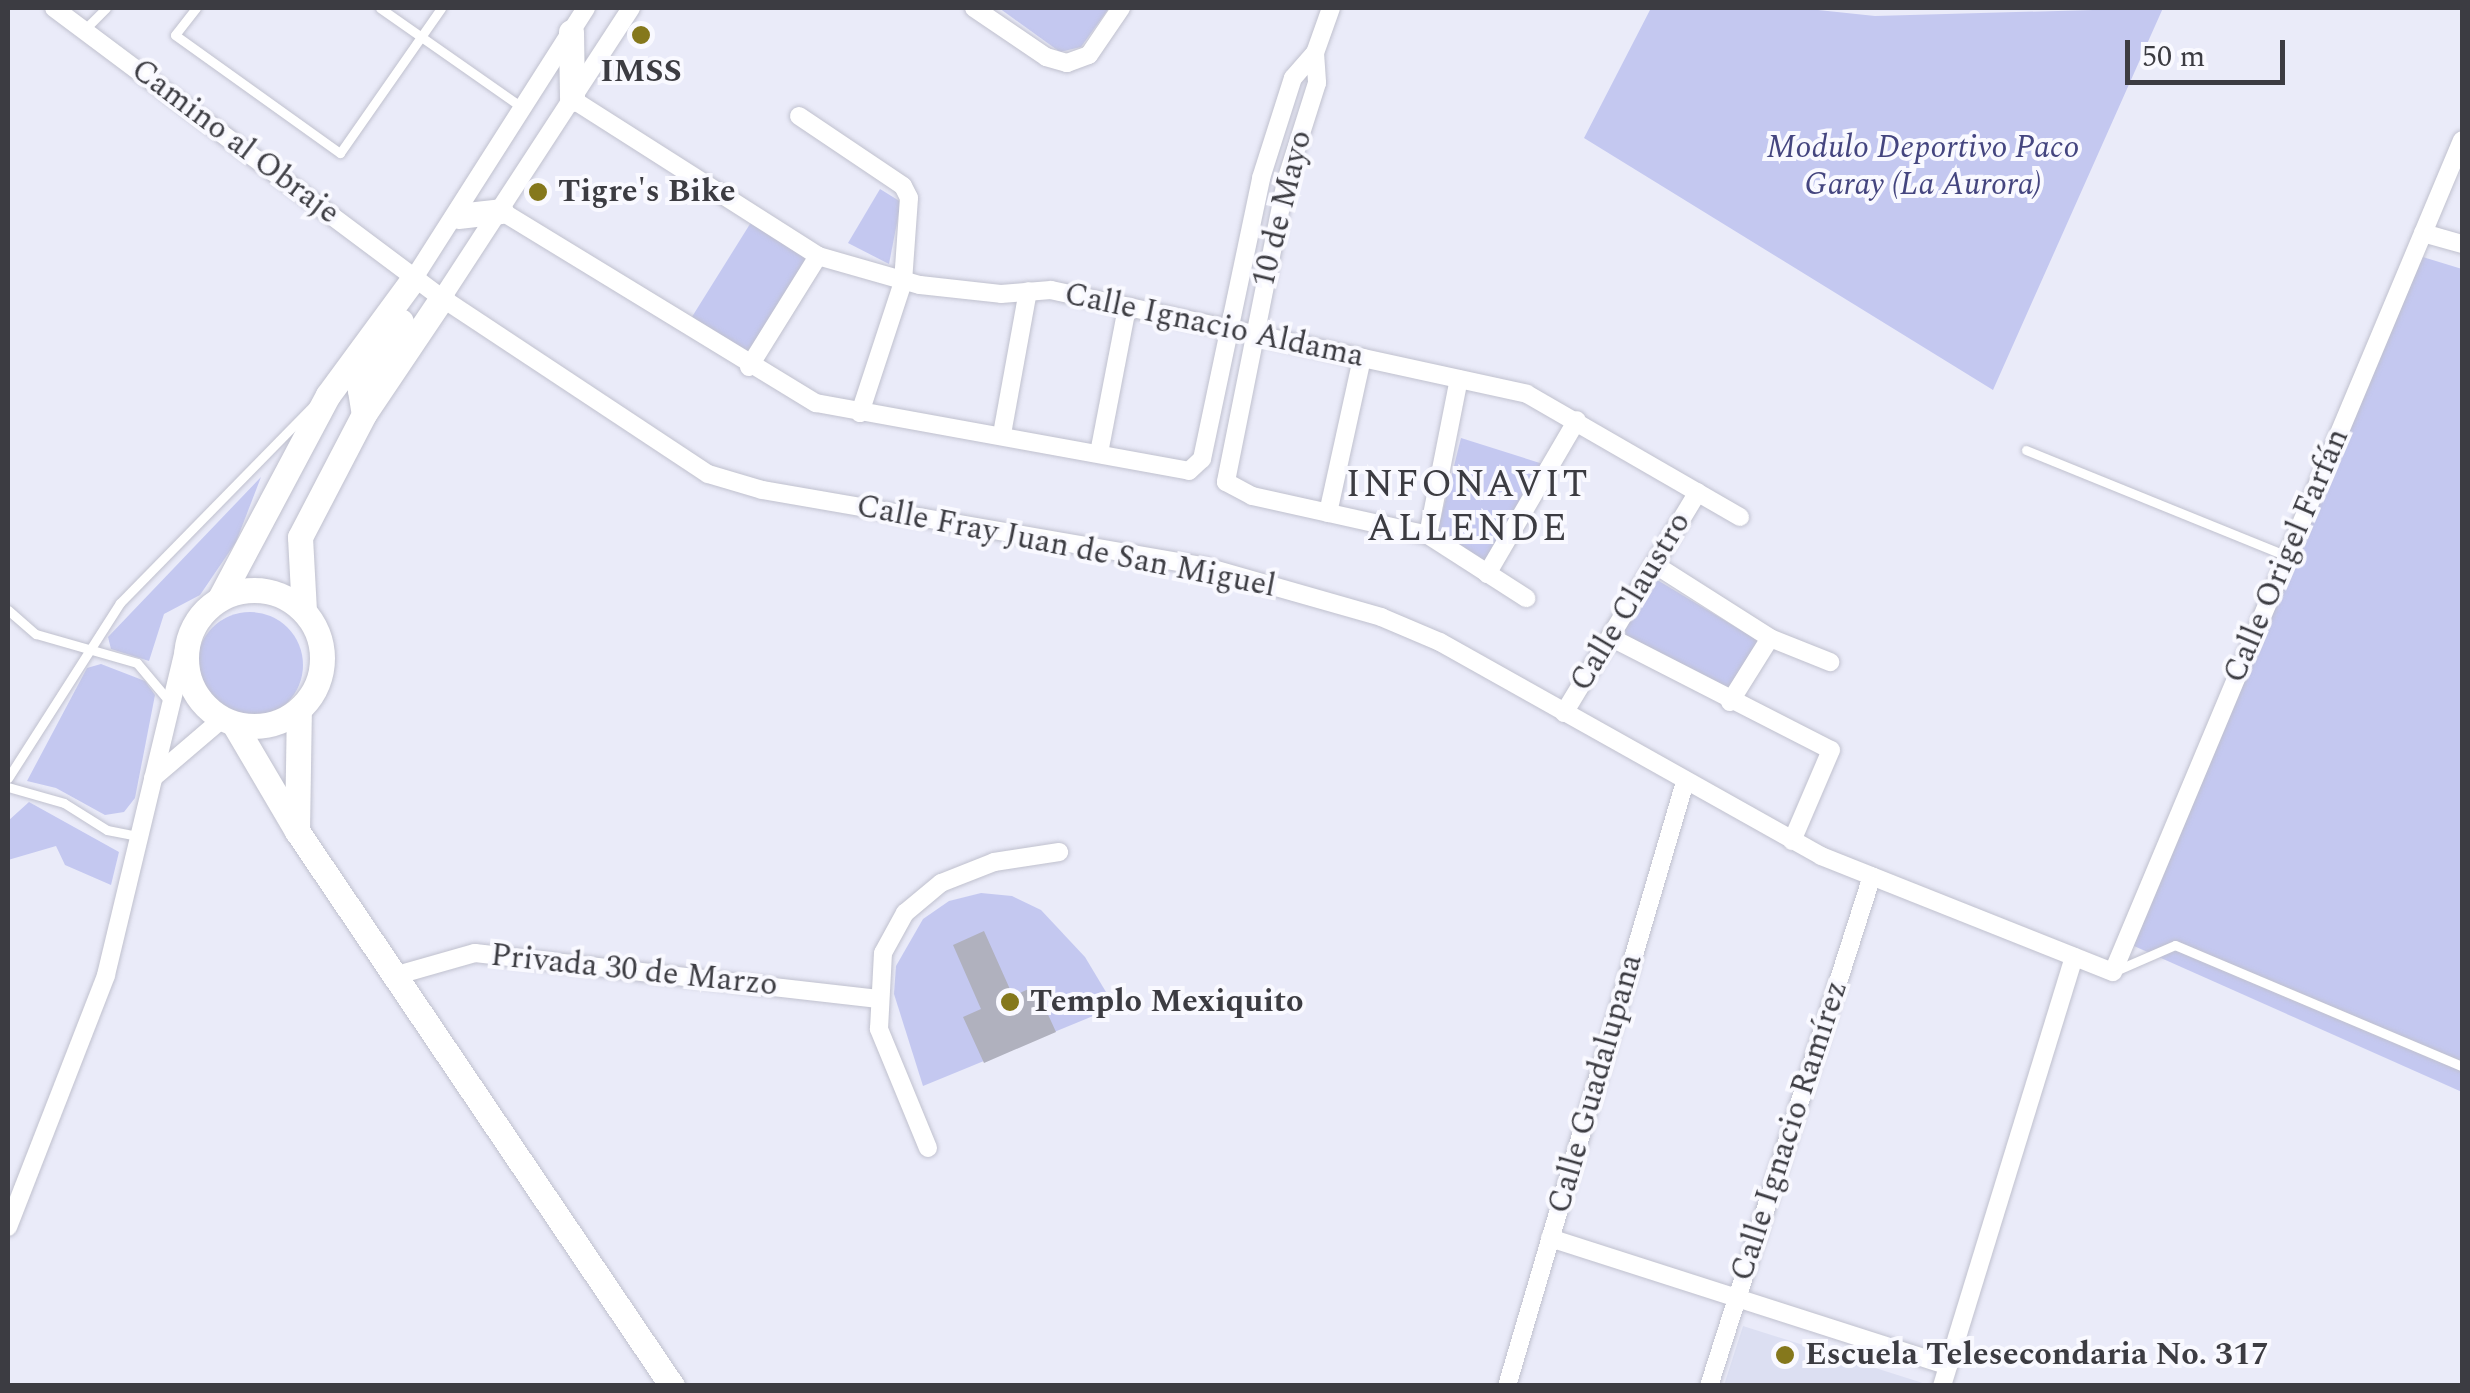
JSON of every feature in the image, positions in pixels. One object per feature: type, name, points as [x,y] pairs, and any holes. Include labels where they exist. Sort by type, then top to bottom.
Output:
[{"type":"main road","points":[[571,32],[572,99]]},
{"type":"main road","points":[[458,216],[500,212]]},
{"type":"main road","points":[[414,278],[328,396],[220,598],[197,618],[186,647],[187,676],[200,701],[228,721],[297,831],[672,1386]]},
{"type":"main road","points":[[364,414],[360,390],[415,298],[414,278]]},
{"type":"main road","points":[[228,721],[280,722],[299,710],[316,688],[323,662],[319,635],[304,612],[300,537],[364,414],[442,298]]},
{"type":"main road","points":[[220,598],[264,592],[304,612]]},
{"type":"main road","points":[[297,831],[299,710]]},
{"type":"street","name":"Camino al Obraje","points":[[54,8],[414,278]]},
{"type":"street","points":[[414,278],[458,216],[586,8]]},
{"type":"street","points":[[442,298],[631,8]]},
{"type":"street","points":[[974,8],[1046,57],[1067,63],[1090,54],[1121,8]]},
{"type":"street","name":"10 de Mayo","points":[[1099,454],[1177,470],[1198,466],[1268,156],[1293,78],[1314,53],[1331,8]]},
{"type":"street","name":"10 de Mayo","points":[[1314,53],[1318,83],[1292,162],[1253,335],[1226,482],[1252,496],[1328,514]]},
{"type":"street","name":"Calle Ignacio Aldama","points":[[572,99],[818,256],[903,282],[1028,291],[1127,307],[1528,394],[1740,516]]},
{"type":"street","points":[[799,116],[903,186],[909,198],[903,282],[860,413]]},
{"type":"street","name":"Calle Origel Farfán","points":[[2113,972],[2462,140]]},
{"type":"street","points":[[1268,156],[1292,162]]},
{"type":"street","points":[[500,212],[748,366],[816,403],[1099,454],[1127,307]]},
{"type":"street","points":[[2422,233],[2462,244]]},
{"type":"street","points":[[748,366],[818,256]]},
{"type":"street","name":"Calle Fray Juan de San Miguel","points":[[414,278],[732,484],[1206,566],[1295,590],[1440,642],[1792,841],[2113,972]]},
{"type":"street","points":[[1002,434],[1028,291]]},
{"type":"street","points":[[1362,358],[1328,514],[1428,536],[1526,598]]},
{"type":"street","points":[[1428,536],[1459,379]]},
{"type":"street","points":[[1488,574],[1576,420]]},
{"type":"street","name":"Calle Claustro","points":[[1564,713],[1698,492]]},
{"type":"street","points":[[1654,564],[1770,638],[1830,662]]},
{"type":"street","points":[[1610,637],[1730,702],[1831,750],[1792,841]]},
{"type":"street","points":[[1730,702],[1770,638]]},
{"type":"street","points":[[8,1227],[106,975],[186,647]]},
{"type":"street","points":[[153,778],[228,721]]},
{"type":"street","name":"Calle Guadalupana","points":[[1507,1386],[1685,782]]},
{"type":"street","points":[[928,1148],[880,1029],[876,999],[883,953],[905,913],[941,882],[994,862],[1059,852]]},
{"type":"street","name":"Calle Ignacio Ramírez","points":[[1709,1386],[1872,876]]},
{"type":"street","name":"Privada 30 de Marzo","points":[[394,976],[475,953],[876,999]]},
{"type":"street","points":[[1942,1386],[2074,957]]},
{"type":"street","points":[[1550,1238],[1948,1366]]},
{"type":"lane","points":[[84,30],[106,8]]},
{"type":"lane","points":[[196,8],[175,35],[340,154],[441,8]]},
{"type":"lane","points":[[380,8],[523,108]]},
{"type":"lane","points":[[8,778],[120,603],[294,418],[328,396]]},
{"type":"lane","points":[[2026,450],[2287,556]]},
{"type":"lane","points":[[8,610],[36,634],[137,663],[170,703]]},
{"type":"lane","points":[[8,787],[64,803],[107,830],[139,836]]},
{"type":"lane","points":[[2113,972],[2175,944],[2462,1066]]},
{"type":"shaded area","name":"Escuela Telesecondaria No. 317","points":[[1743,1326],[1929,1385],[1724,1385]]},
{"type":"green space","points":[[999,8],[1109,8],[1081,47],[1060,52]]},
{"type":"green space","name":"Modulo Deportivo Paco Garay (La Aurora)","points":[[1651,8],[1799,8],[1875,16],[2163,8],[1993,390],[1584,138]]},
{"type":"green space","points":[[880,189],[901,202],[889,264],[848,243]]},
{"type":"green space","points":[[755,216],[819,256],[749,368],[685,328]]},
{"type":"green space","points":[[2413,254],[2462,269],[2462,1092],[2125,942]]},
{"type":"green space","points":[[1461,438],[1543,464],[1484,571],[1437,534]]},
{"type":"green space","points":[[261,477],[236,542],[200,595],[164,614],[149,661],[111,649],[108,637]]},
{"type":"green space","points":[[1654,578],[1765,645],[1731,702],[1619,635]]},
{"type":"green space","points":[[250,612],[270,616],[288,627],[299,645],[303,665],[299,685],[288,703],[270,714],[250,718],[230,714],[212,703],[201,685],[197,665],[201,645],[212,627],[230,616]]},
{"type":"green space","points":[[101,664],[145,681],[155,695],[135,798],[124,812],[105,815],[56,788],[27,781],[87,668]]},
{"type":"green space","points":[[29,802],[119,852],[111,885],[65,865],[56,846],[8,860],[8,821]]},
{"type":"green space","points":[[981,893],[1012,896],[1041,910],[1085,957],[1115,1007],[923,1086],[894,994],[896,966],[923,919],[949,901]]},
{"type":"building","name":"Templo Mexiquito","points":[[984,931],[1013,996],[1035,986],[1056,1032],[984,1063],[963,1017],[981,1009],[953,945]]},
{"type":"place","name":"IMSS","points":[[641,35]]},
{"type":"place","name":"Tigre's Bike","points":[[538,192]]},
{"type":"place","name":"Templo Mexiquito","points":[[1010,1002]]},
{"type":"place","name":"Escuela Telesecondaria No. 317","points":[[1785,1355]]},
{"type":"district","name":"INFONAVIT ALLENDE","points":[[1468,508]]}]
